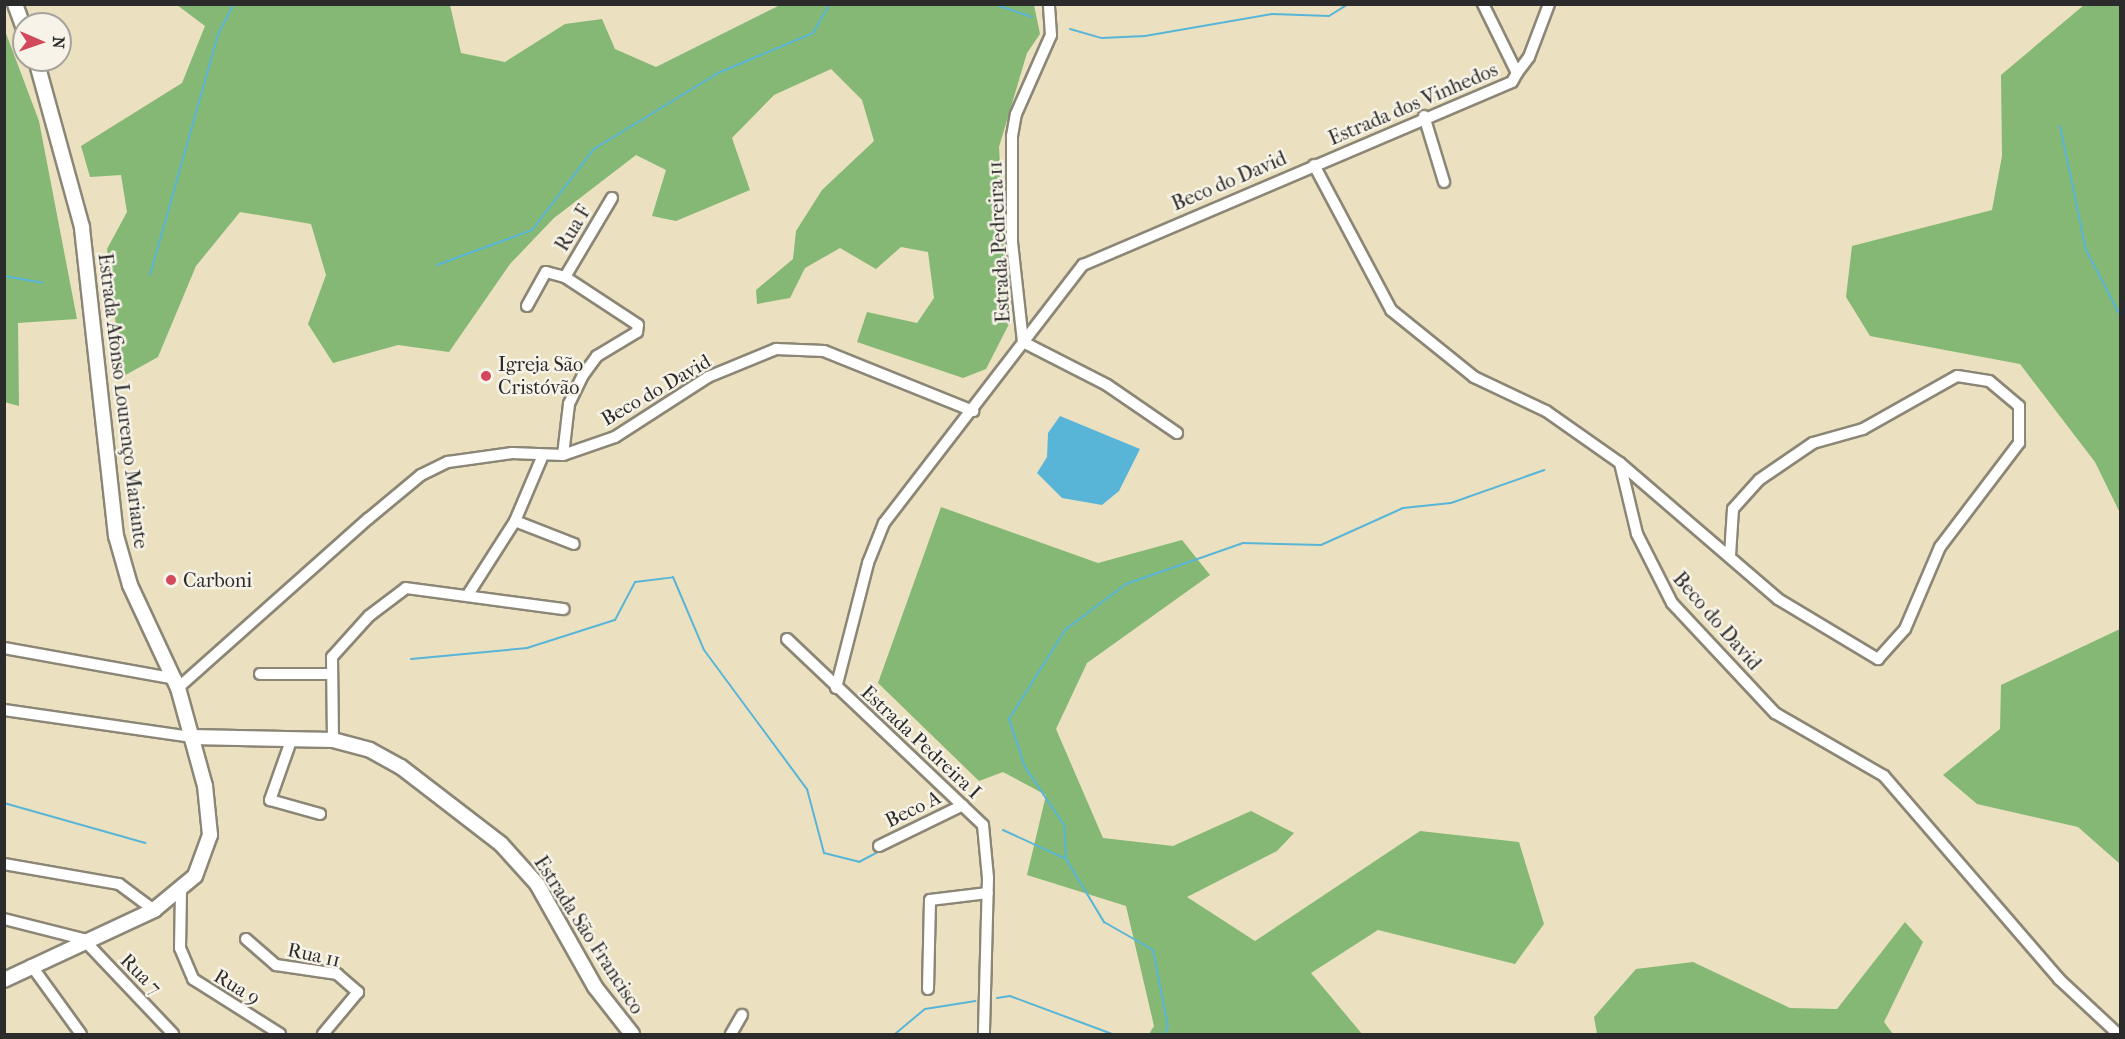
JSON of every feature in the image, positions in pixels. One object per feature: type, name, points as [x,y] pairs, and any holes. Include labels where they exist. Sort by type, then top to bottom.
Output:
[{"type":"main road","name":"Estrada Afonso Lourenço Mariante","points":[[7,976],[83,939],[154,910],[181,891],[205,856],[210,835],[205,786],[177,683],[130,585],[116,536],[82,227],[39,72]]},
{"type":"main road","name":"Estrada São Francisco","points":[[191,738],[333,740],[370,750],[401,767],[501,844],[537,884],[595,987],[630,1034]]},
{"type":"street","name":"Estrada Pedreira 11","points":[[1023,342],[1012,242],[1012,136],[1016,114],[1051,35],[1049,4]]},
{"type":"street","name":"Estrada dos Vinhedos","points":[[1314,165],[1424,116],[1512,82],[1517,73],[1484,4]]},
{"type":"street","points":[[1517,73],[1529,57],[1549,4]]},
{"type":"street","points":[[1424,116],[1444,182]]},
{"type":"street","name":"Beco do David","points":[[177,683],[421,476],[448,462],[543,454],[563,455],[615,437],[708,376],[776,349],[824,351],[973,411],[1023,342],[1089,261],[1314,165],[1391,310],[1474,377],[1546,411],[1620,463],[1637,534],[1672,603],[1775,713],[1884,776],[2059,979],[2118,1035]]},
{"type":"street","name":"Rua F","points":[[565,277],[612,198]]},
{"type":"street","points":[[527,306],[543,272],[565,277],[639,329],[597,356],[583,375],[569,404],[563,455]]},
{"type":"street","points":[[1023,342],[1107,385],[1177,433]]},
{"type":"street","points":[[1620,463],[1730,555],[1778,599],[1878,659],[1905,629],[1940,547],[2019,443],[2019,406],[1989,381],[1957,376],[1863,429],[1813,443],[1759,480],[1733,509],[1730,555]]},
{"type":"street","points":[[836,688],[868,563],[884,523],[973,411]]},
{"type":"street","points":[[469,593],[515,521],[543,454]]},
{"type":"street","points":[[515,521],[574,544]]},
{"type":"street","points":[[333,740],[330,674],[332,657],[369,616],[406,588],[469,593],[564,609]]},
{"type":"street","name":"Estrada Pedreira I","points":[[787,639],[836,688],[983,825],[988,893],[984,1035]]},
{"type":"street","points":[[4,648],[177,683]]},
{"type":"street","points":[[260,675],[330,674]]},
{"type":"street","points":[[4,710],[191,738]]},
{"type":"street","points":[[292,738],[270,800],[320,814]]},
{"type":"street","name":"Beco A","points":[[879,846],[963,805]]},
{"type":"street","points":[[4,864],[119,884],[154,910]]},
{"type":"street","name":"Rua 9","points":[[181,891],[180,948],[193,980],[267,1030],[280,1035]]},
{"type":"street","points":[[928,989],[931,897],[988,893]]},
{"type":"street","points":[[4,919],[83,939]]},
{"type":"street","name":"Rua 7","points":[[83,939],[173,1035]]},
{"type":"street","name":"Rua 11","points":[[246,939],[276,966],[337,974],[358,992],[323,1035]]},
{"type":"street","points":[[31,965],[75,1032]]},
{"type":"street","points":[[731,1035],[742,1015]]},
{"type":"green space","points":[[177,5],[450,5],[461,53],[505,62],[565,24],[602,19],[615,49],[656,67],[780,5],[1034,5],[1040,34],[1027,53],[999,147],[1009,324],[986,369],[963,378],[857,342],[867,312],[917,323],[934,298],[928,252],[901,247],[876,269],[840,248],[805,268],[790,298],[757,304],[756,290],[793,259],[796,231],[822,190],[874,141],[862,100],[831,69],[774,95],[732,138],[750,190],[676,221],[652,216],[666,170],[636,155],[554,218],[510,264],[449,352],[398,345],[333,363],[308,324],[326,275],[311,224],[240,212],[196,266],[158,357],[122,377],[107,249],[127,212],[121,175],[90,177],[81,146],[182,83],[205,26]]},
{"type":"green space","points":[[2084,5],[2120,5],[2120,513],[2095,462],[2020,364],[1870,336],[1846,297],[1852,246],[1992,210],[2002,156],[2001,75]]},
{"type":"green space","points":[[4,28],[12,49],[12,72],[21,72],[39,121],[77,319],[18,323],[19,406],[4,402]]},
{"type":"green space","points":[[941,507],[1098,563],[1182,540],[1210,575],[1087,663],[1056,729],[1103,838],[1173,846],[1251,811],[1294,833],[1277,851],[1187,897],[1255,941],[1420,831],[1519,842],[1544,924],[1515,964],[1378,930],[1311,973],[1362,1034],[1149,1034],[1154,1026],[1126,906],[1027,875],[1046,795],[1003,772],[979,781],[878,683]]},
{"type":"green space","points":[[2120,629],[2120,864],[2078,827],[1977,804],[1943,775],[2000,729],[2001,685]]},
{"type":"green space","points":[[1905,922],[1923,942],[1884,1022],[1893,1034],[1597,1034],[1594,1017],[1636,969],[1693,962],[1790,1008],[1837,1009]]},
{"type":"water","points":[[1060,416],[1140,449],[1119,491],[1102,505],[1062,498],[1037,473],[1047,457],[1048,433]]},
{"type":"waterway","points":[[150,275],[218,34],[234,4]]},
{"type":"waterway","points":[[437,265],[532,230],[594,149],[718,73],[813,33],[830,4]]},
{"type":"waterway","points":[[994,4],[1032,17]]},
{"type":"waterway","points":[[1070,29],[1102,38],[1145,36],[1272,14],[1329,16],[1348,4]]},
{"type":"waterway","points":[[2060,126],[2086,250],[2120,315]]},
{"type":"waterway","points":[[4,276],[42,283]]},
{"type":"waterway","points":[[1066,859],[1064,825],[1025,767],[1009,719],[1066,629],[1126,584],[1243,543],[1321,545],[1403,508],[1451,503],[1544,470]]},
{"type":"waterway","points":[[411,659],[527,648],[615,620],[635,582],[673,577],[704,650],[807,789],[824,853],[859,862],[883,849]]},
{"type":"waterway","points":[[4,803],[145,843]]},
{"type":"waterway","points":[[1003,830],[1066,859],[1104,922],[1153,950],[1168,1027],[1164,1034]]},
{"type":"waterway","points":[[997,998],[1010,996],[1112,1034]]},
{"type":"waterway","points":[[895,1034],[925,1009],[975,1001]]},
{"type":"place","name":"Igreja São Cristóvão","points":[[486,376]]},
{"type":"place","name":"Carboni","points":[[171,580]]}]
